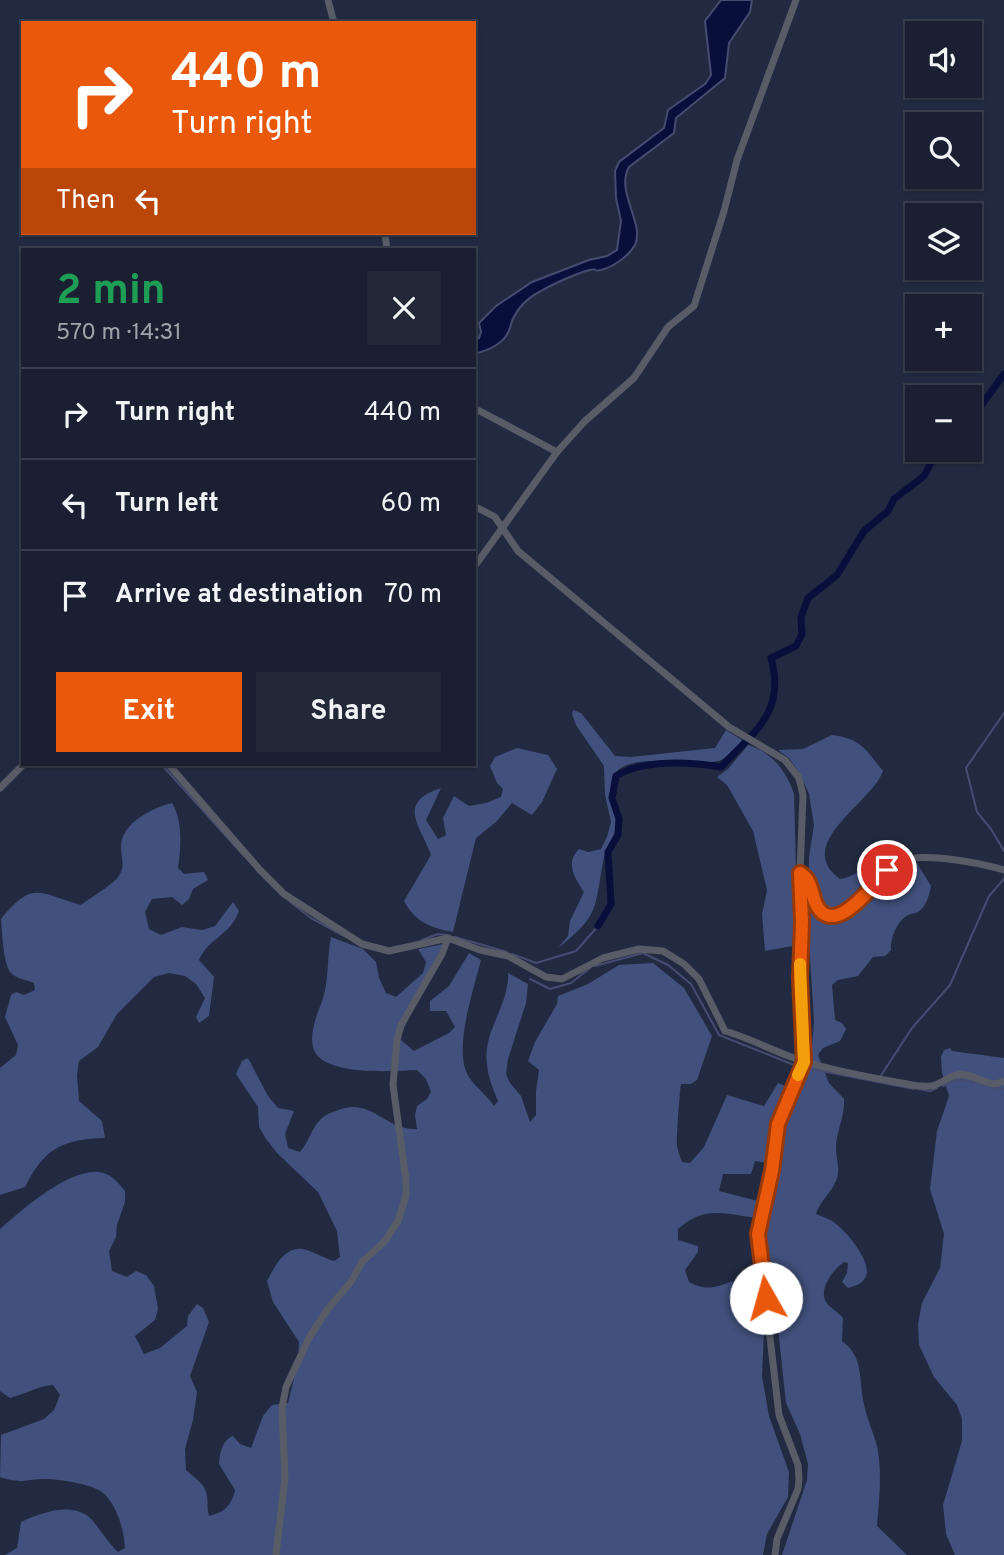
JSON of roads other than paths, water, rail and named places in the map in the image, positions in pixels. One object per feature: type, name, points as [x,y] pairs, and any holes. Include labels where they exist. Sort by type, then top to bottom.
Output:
[{"type":"street","points":[[328,0],[333,21]]},
{"type":"street","points":[[477,563],[557,452],[585,421],[634,378],[668,327],[694,306],[737,160],[796,0]]},
{"type":"street","points":[[476,409],[557,452]]},
{"type":"street","points":[[476,507],[495,517],[518,551],[729,727],[752,738],[785,760],[799,778],[803,795],[800,978],[804,1062],[778,1124],[772,1171],[758,1234],[779,1415],[798,1465],[799,1479],[798,1489],[777,1539],[775,1555]]},
{"type":"street","points":[[0,788],[22,766]]},
{"type":"street","points":[[170,766],[284,894],[362,944],[389,951],[448,937],[480,950],[508,956],[546,977],[562,979],[603,958],[639,948],[663,951],[684,964],[699,979],[725,1031],[804,1062],[918,1086],[934,1086],[955,1074],[967,1075],[991,1084],[1004,1081]]},
{"type":"street","points":[[800,873],[807,878],[816,906],[826,914],[838,916],[848,911],[887,870],[899,862],[914,858],[978,863],[1004,870]]},
{"type":"street","points":[[276,1555],[285,1477],[282,1408],[286,1387],[321,1318],[351,1282],[362,1262],[384,1241],[398,1221],[406,1196],[406,1180],[393,1085],[397,1040],[401,1024],[442,954],[448,937]]},
{"type":"waterway","points":[[982,404],[1004,374]]},
{"type":"waterway","points":[[598,926],[611,904],[608,852],[618,835],[619,819],[612,798],[616,776],[653,764],[681,763],[721,767],[756,731],[771,707],[775,677],[771,658],[796,646],[802,634],[801,617],[808,598],[837,575],[864,531],[888,511],[894,499],[924,476],[931,462]]},
{"type":"waterway","points":[[1004,713],[966,768],[977,812],[1004,851]]},
{"type":"waterway","points":[[163,766],[244,856]]},
{"type":"waterway","points":[[880,1077],[912,1028],[950,985],[989,896],[1004,879]]},
{"type":"waterway","points":[[290,902],[311,918],[344,936]]},
{"type":"waterway","points":[[512,954],[536,963],[576,951],[598,926]]},
{"type":"waterway","points":[[422,940],[438,934],[447,935]]},
{"type":"waterway","points":[[455,937],[507,952]]},
{"type":"waterway","points":[[595,966],[643,953],[668,965],[691,984],[719,1035],[799,1067]]},
{"type":"waterway","points":[[530,979],[550,989],[571,983],[590,968]]},
{"type":"waterway","points":[[806,1068],[914,1089]]},
{"type":"waterway","points":[[943,1086],[957,1079],[984,1085]]},
{"type":"waterway","points":[[993,1087],[1004,1089]]},
{"type":"waterway","points":[[919,1089],[930,1091],[937,1088]]}]
